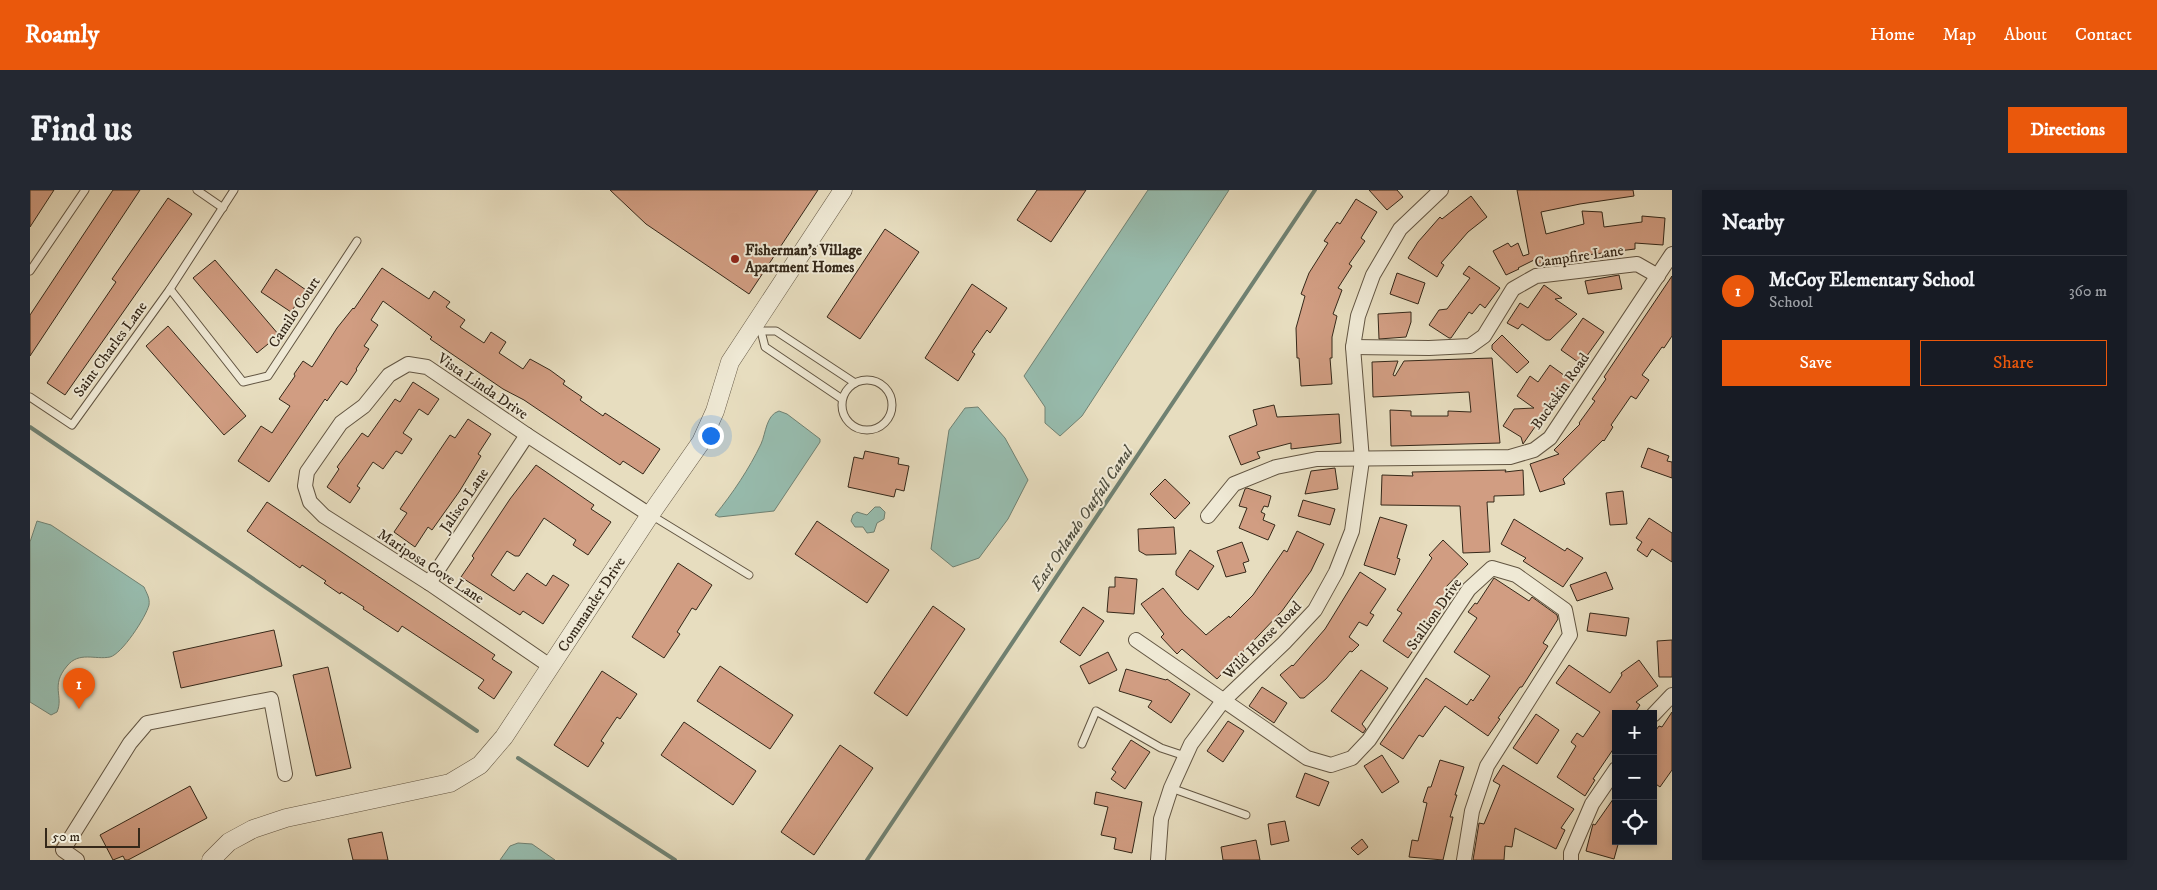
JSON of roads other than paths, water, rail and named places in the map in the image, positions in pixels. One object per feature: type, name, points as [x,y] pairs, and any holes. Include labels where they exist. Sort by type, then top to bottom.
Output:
[{"type":"street","name":"Commander Drive","points":[[211,860],[229,842],[253,829],[286,818],[430,788],[450,782],[480,765],[491,753],[701,442],[715,412],[730,362],[757,328],[844,190]]},
{"type":"street","name":"Wild Horse Road","points":[[1158,860],[1161,819],[1171,788],[1191,744],[1223,701],[1284,643],[1315,610],[1336,572],[1352,531],[1362,460],[1353,347],[1358,316],[1373,275],[1400,228],[1441,190]]},
{"type":"street","name":"Buckskin Road","points":[[1208,516],[1234,484],[1276,467],[1317,459],[1510,457],[1534,450],[1550,438],[1672,254]]},
{"type":"street","name":"Campfire Lane","points":[[1353,347],[1430,348],[1470,346],[1484,336],[1513,289],[1536,276],[1637,264],[1658,276]]},
{"type":"street","name":"Vista Linda Drive","points":[[305,486],[307,472],[341,423],[364,406],[389,375],[408,364],[428,367],[527,435],[650,515]]},
{"type":"street","name":"Jalisco Lane","points":[[429,583],[527,435]]},
{"type":"street","name":"Mariposa Cove Lane","points":[[305,486],[310,502],[324,516],[429,583],[550,666]]},
{"type":"street","name":"Stallion Drive","points":[[1223,701],[1307,758],[1331,765],[1352,758],[1369,740],[1469,589],[1492,568],[1516,575],[1566,610],[1570,635],[1488,766],[1472,811],[1464,860]]},
{"type":"street","points":[[1136,640],[1223,701]]},
{"type":"street","points":[[1657,711],[1672,695]]},
{"type":"street","points":[[77,860],[63,850],[130,743],[147,723],[271,700],[285,774]]},
{"type":"street","points":[[1570,860],[1571,853],[1592,804],[1612,775]]},
{"type":"lane","points":[[30,271],[85,190]]},
{"type":"lane","points":[[196,190],[223,208]]},
{"type":"lane","name":"Saint Charles Lane","points":[[30,396],[72,426],[170,289],[234,190]]},
{"type":"lane","name":"Camilo Court","points":[[170,289],[243,382],[268,376],[358,241]]},
{"type":"lane","points":[[757,328],[776,331],[854,383]]},
{"type":"lane","points":[[757,328],[765,347],[842,399]]},
{"type":"lane","points":[[866,380],[875,381],[888,391],[892,407],[886,422],[871,430],[860,429],[846,420],[842,399],[854,383],[866,380]]},
{"type":"lane","points":[[650,515],[749,575]]},
{"type":"lane","points":[[1082,744],[1096,711],[1161,748],[1186,756]]},
{"type":"lane","points":[[1171,788],[1246,815]]},
{"type":"waterway","name":"East Orlando Outfall Canal","points":[[867,860],[1315,190]]},
{"type":"waterway","points":[[30,427],[477,731]]},
{"type":"waterway","points":[[518,758],[675,860]]},
{"type":"place","name":"Fisherman's Village Apartment Homes","points":[[735,259]]},
{"type":"place","name":"McCoy Elementary School","points":[[79,709]]}]
